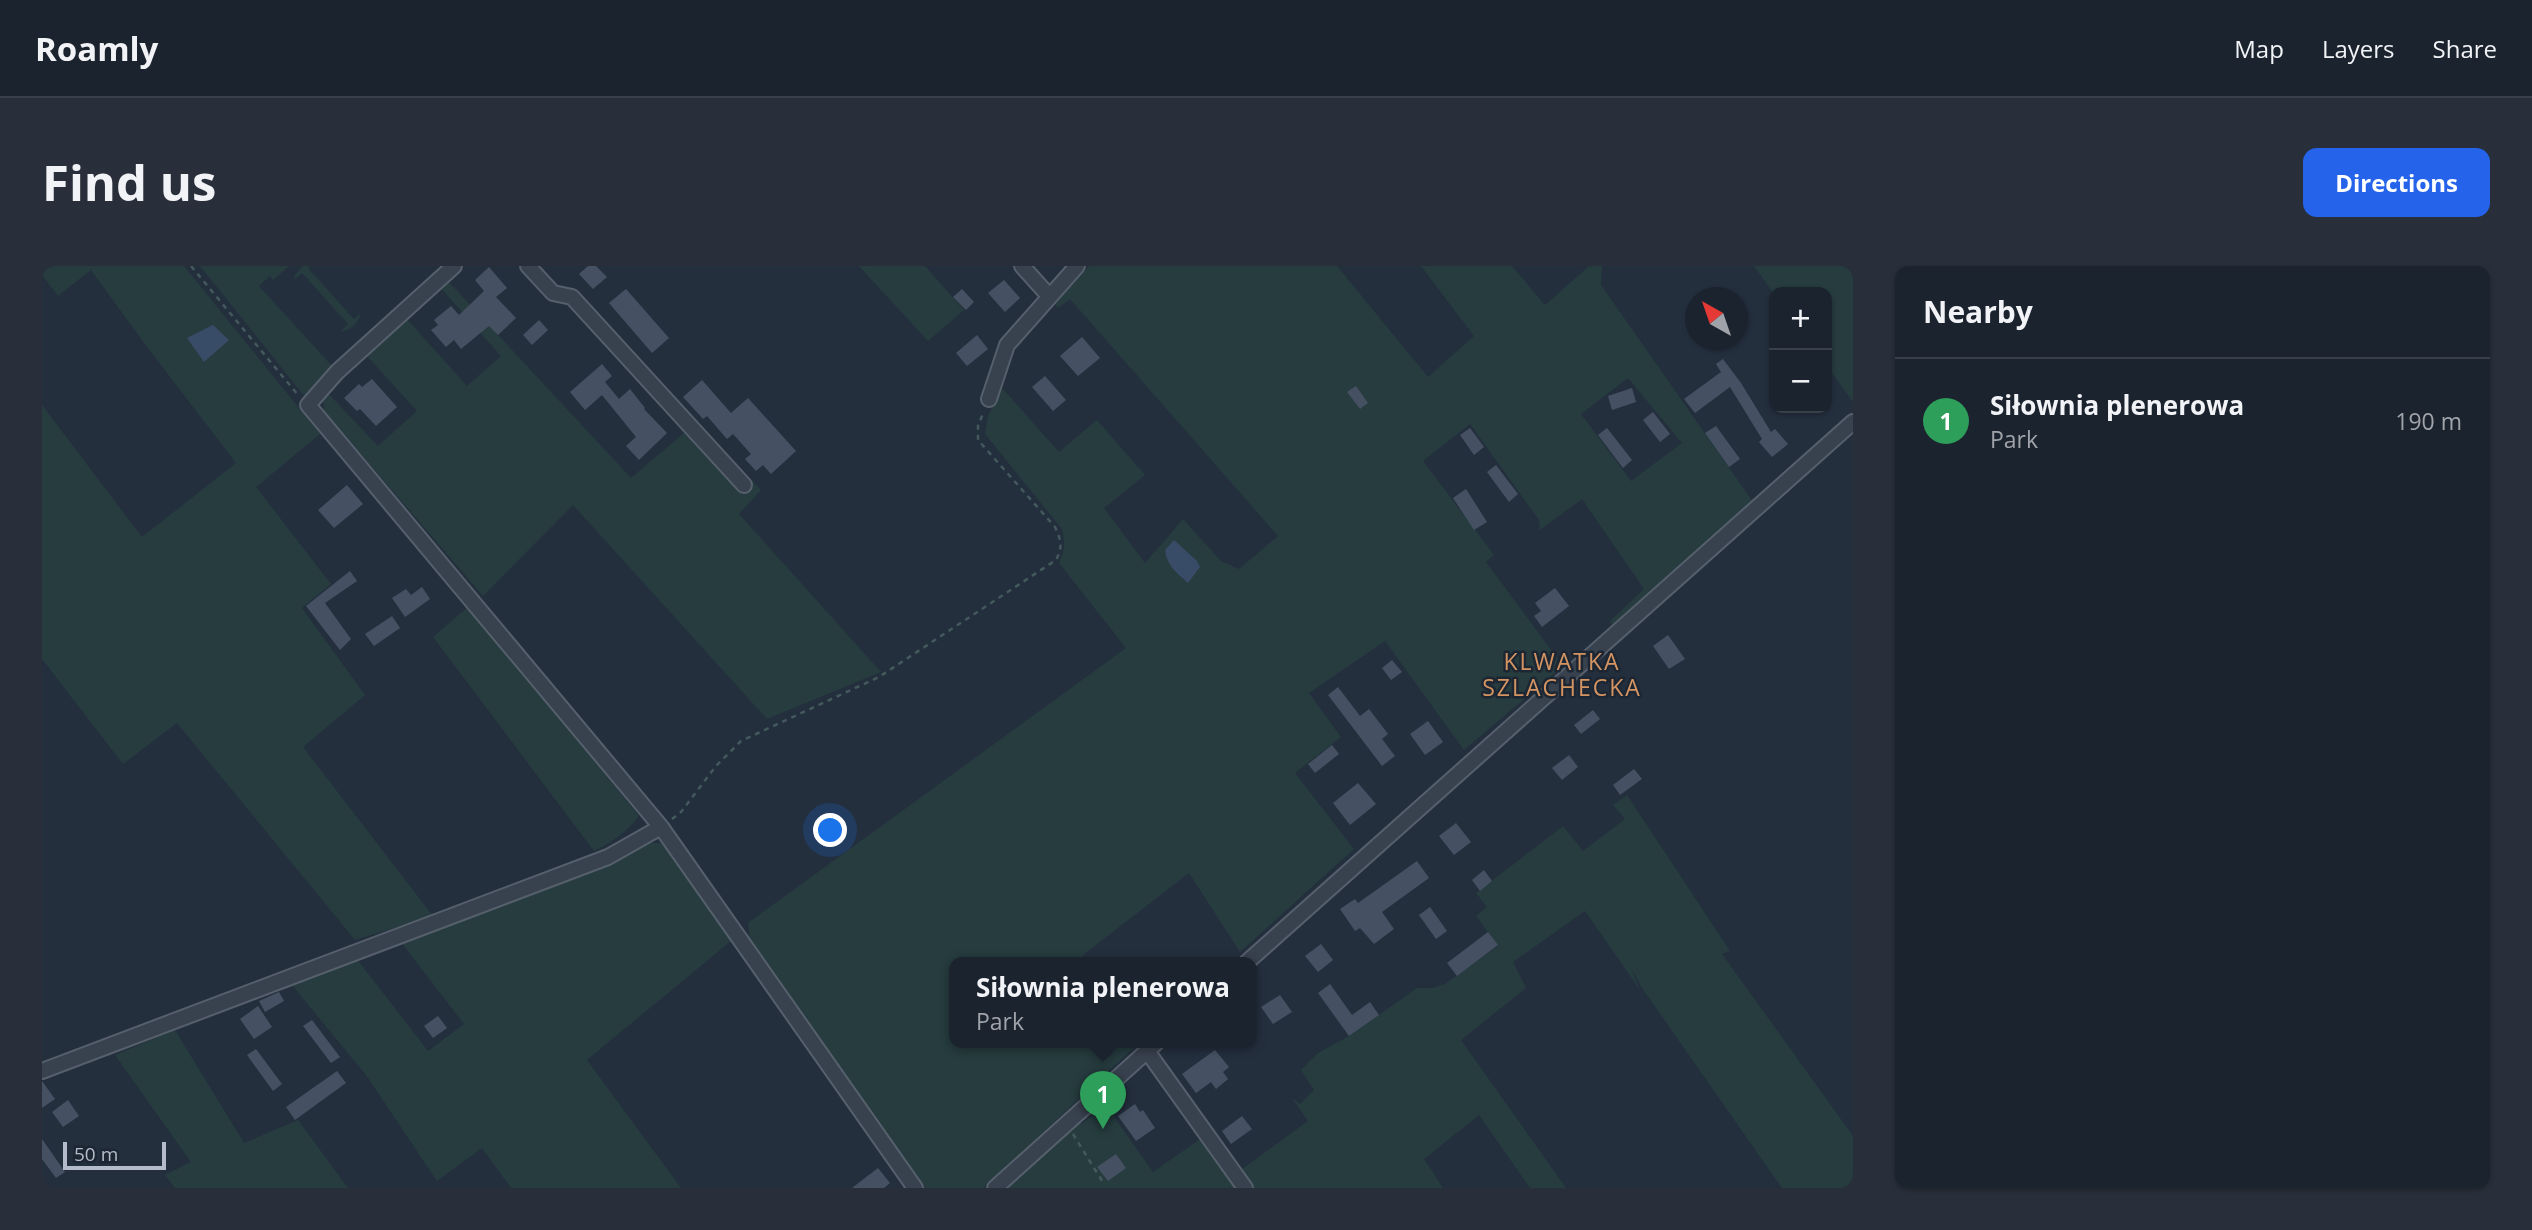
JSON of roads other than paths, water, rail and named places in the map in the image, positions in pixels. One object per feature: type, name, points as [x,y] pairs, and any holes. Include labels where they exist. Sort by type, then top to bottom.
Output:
[{"type":"street","points":[[454,266],[337,372],[308,405],[661,827],[915,1188]]},
{"type":"street","points":[[528,266],[553,293],[572,297],[744,485]]},
{"type":"street","points":[[1022,266],[1049,296]]},
{"type":"street","points":[[989,399],[1007,345],[1077,266]]},
{"type":"street","points":[[1253,957],[1853,422]]},
{"type":"street","points":[[42,1071],[608,857],[661,827]]},
{"type":"street","points":[[995,1188],[1151,1048]]},
{"type":"street","points":[[1153,1048],[1245,1188]]},
{"type":"water","points":[[213,325],[229,340],[204,362],[187,338]]},
{"type":"water","points":[[1174,540],[1200,567],[1188,583],[1173,568],[1166,556],[1165,550]]},
{"type":"place","name":"Siłownia plenerowa","points":[[1103,1129]]},
{"type":"district","name":"KLWATKA SZLACHECKA","points":[[1562,675]]}]
